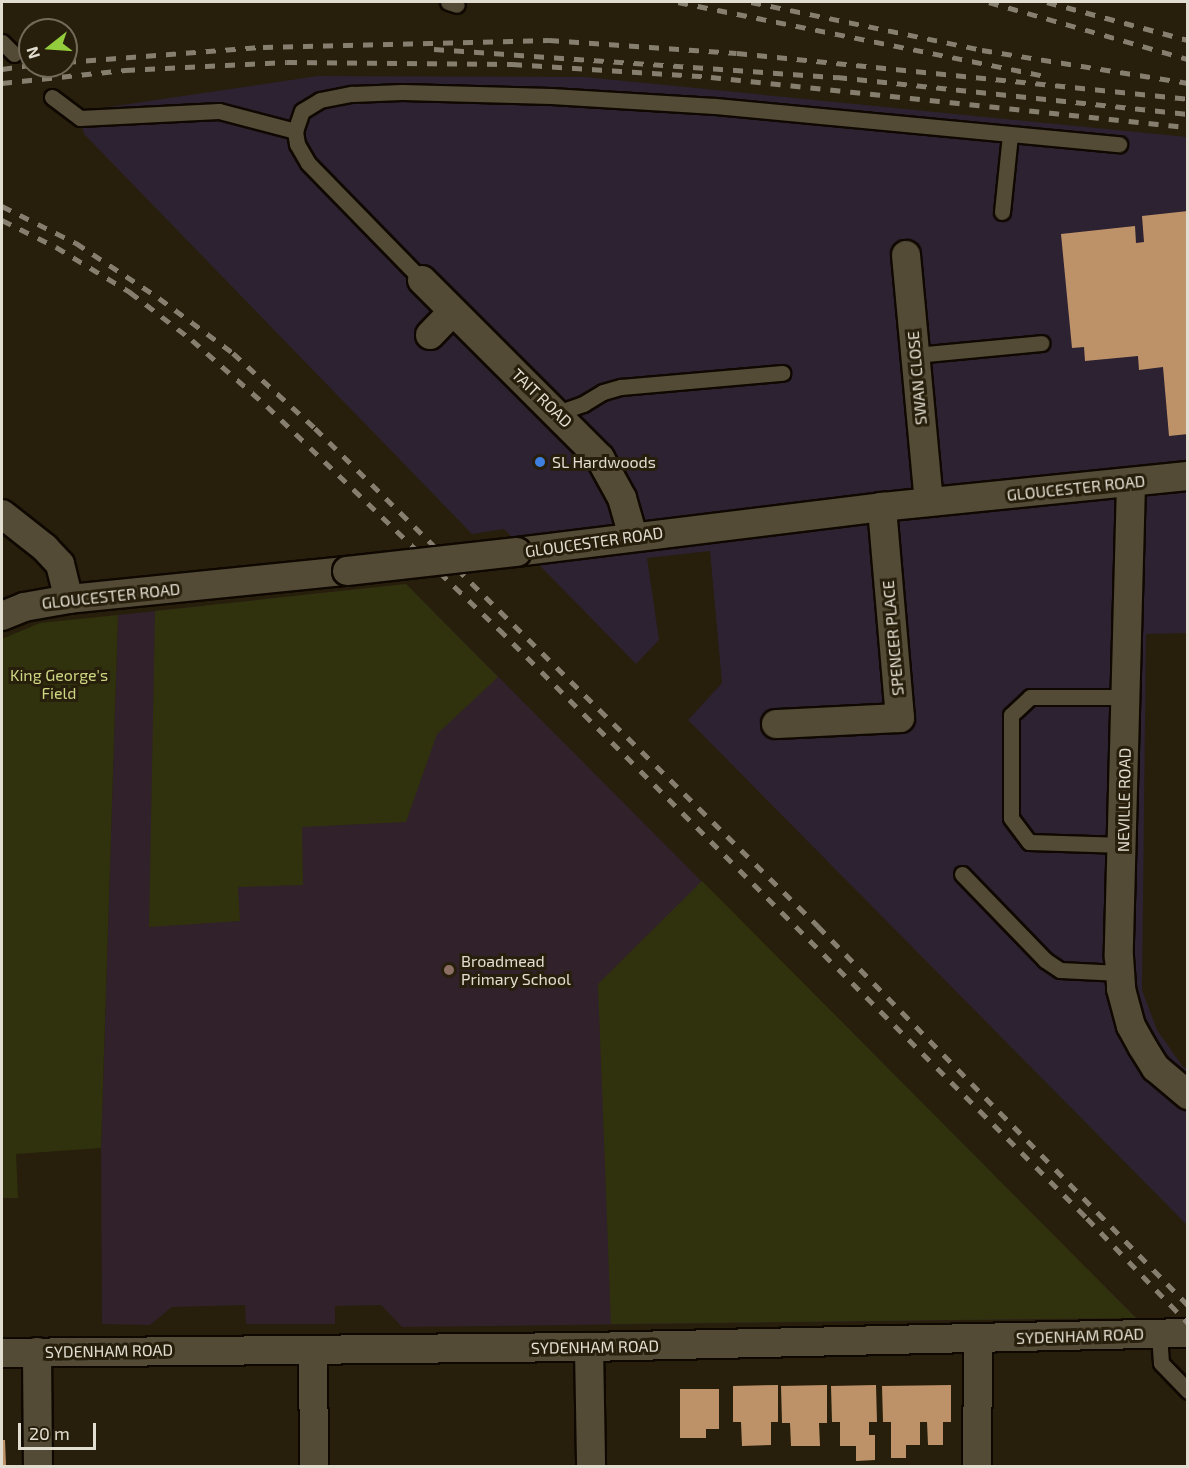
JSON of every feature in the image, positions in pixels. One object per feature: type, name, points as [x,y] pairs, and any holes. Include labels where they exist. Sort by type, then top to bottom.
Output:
[{"type":"street","name":"SWAN CLOSE","points":[[906,255],[929,502]]},
{"type":"street","name":"TAIT ROAD","points":[[422,280],[557,412],[600,458],[612,475],[622,498],[633,536]]},
{"type":"street","points":[[430,335],[453,311]]},
{"type":"street","name":"GLOUCESTER ROAD","points":[[2,616],[24,607],[69,599],[517,552],[882,507],[1188,476]]},
{"type":"street","name":"NEVILLE ROAD","points":[[1131,483],[1120,973],[1124,1005],[1142,1046],[1156,1068],[1188,1095]]},
{"type":"street","name":"SPENCER PLACE","points":[[776,724],[900,718],[882,507]]},
{"type":"street","points":[[2,514],[45,548],[60,564],[69,599]]},
{"type":"street","name":"SYDENHAM ROAD","points":[[2,1353],[589,1347],[1172,1334]]},
{"type":"street","points":[[976,1467],[978,1340]]},
{"type":"street","points":[[589,1347],[591,1467]]},
{"type":"street","points":[[313,1351],[315,1467]]},
{"type":"street","points":[[37,1353],[38,1467]]},
{"type":"lane","points":[[2,42],[14,54]]},
{"type":"lane","points":[[422,280],[308,163],[297,144],[295,131],[302,111],[320,100],[352,94],[402,92],[551,96],[715,106],[1119,144]]},
{"type":"lane","points":[[52,97],[80,118],[219,111],[295,131]]},
{"type":"lane","points":[[1002,212],[1010,135]]},
{"type":"lane","points":[[915,356],[1041,343]]},
{"type":"lane","points":[[557,412],[583,404],[603,392],[621,387],[782,373]]},
{"type":"lane","points":[[1124,844],[1029,842],[1011,818],[1011,715],[1030,697],[1127,697]]},
{"type":"lane","points":[[963,874],[1046,960],[1060,970],[1120,973]]},
{"type":"lane","points":[[1172,1334],[1161,1363],[1188,1391]]},
{"type":"shaded area","points":[[318,76],[585,77],[1187,137],[1187,633],[1146,634],[1142,990],[1157,1030],[1183,1067],[1187,1069],[1187,1225],[688,720],[722,683],[710,551],[647,558],[659,640],[636,664],[504,529],[472,534],[84,134],[80,118],[88,110]]},
{"type":"shaded area","name":"Broadmead Primary School","points":[[406,584],[1136,1318],[402,1327],[381,1305],[335,1306],[335,1324],[246,1324],[245,1305],[172,1307],[150,1325],[102,1324],[101,1148],[118,615]]},
{"type":"green space","points":[[406,584],[498,677],[437,734],[406,822],[302,827],[303,885],[238,887],[240,921],[149,927],[155,611]]},
{"type":"green space","name":"King George's Field","points":[[118,615],[101,1148],[16,1154],[18,1198],[2,1198],[2,639],[40,623]]},
{"type":"green space","points":[[702,881],[1136,1318],[611,1324],[598,984]]},
{"type":"building","points":[[1188,211],[1188,434],[1169,436],[1163,367],[1139,370],[1138,356],[1085,361],[1084,347],[1072,348],[1061,234],[1135,226],[1136,243],[1144,242],[1142,216]]},
{"type":"building","points":[[778,1385],[778,1422],[771,1422],[771,1445],[742,1446],[741,1422],[733,1422],[733,1386]]},
{"type":"building","points":[[827,1385],[827,1423],[819,1423],[820,1446],[791,1446],[790,1423],[782,1423],[781,1386]]},
{"type":"building","points":[[876,1385],[877,1422],[869,1422],[869,1435],[875,1435],[875,1460],[856,1461],[856,1446],[840,1446],[840,1422],[832,1422],[831,1386]]},
{"type":"building","points":[[951,1385],[951,1422],[943,1422],[943,1445],[928,1445],[927,1422],[920,1422],[920,1445],[906,1445],[906,1458],[891,1458],[891,1422],[883,1422],[882,1386]]},
{"type":"building","points":[[680,1389],[719,1389],[719,1429],[706,1429],[706,1438],[680,1438]]},
{"type":"building","points":[[2,1440],[5,1440],[6,1466],[2,1466]]},
{"type":"railway","points":[[678,2],[1049,77]]},
{"type":"railway","points":[[751,2],[982,50],[1188,83]]},
{"type":"railway","points":[[989,2],[1188,59]]},
{"type":"railway","points":[[1047,2],[1188,40]]},
{"type":"railway","points":[[78,61],[263,47],[549,40],[737,53],[1188,99]]},
{"type":"railway","points":[[434,49],[837,77],[1188,114]]},
{"type":"railway","points":[[2,83],[125,70],[287,62],[512,64],[711,77],[1188,127]]},
{"type":"railway","points":[[2,69],[18,67]]},
{"type":"railway","points":[[2,206],[76,243],[159,298],[233,353],[315,428],[818,926],[1188,1305]]},
{"type":"railway","points":[[2,220],[56,247],[130,292],[192,340],[267,406],[499,629],[1087,1218],[1188,1323]]},
{"type":"place","name":"SL Hardwoods","points":[[540,462]]},
{"type":"place","name":"Broadmead Primary School","points":[[449,970]]}]
